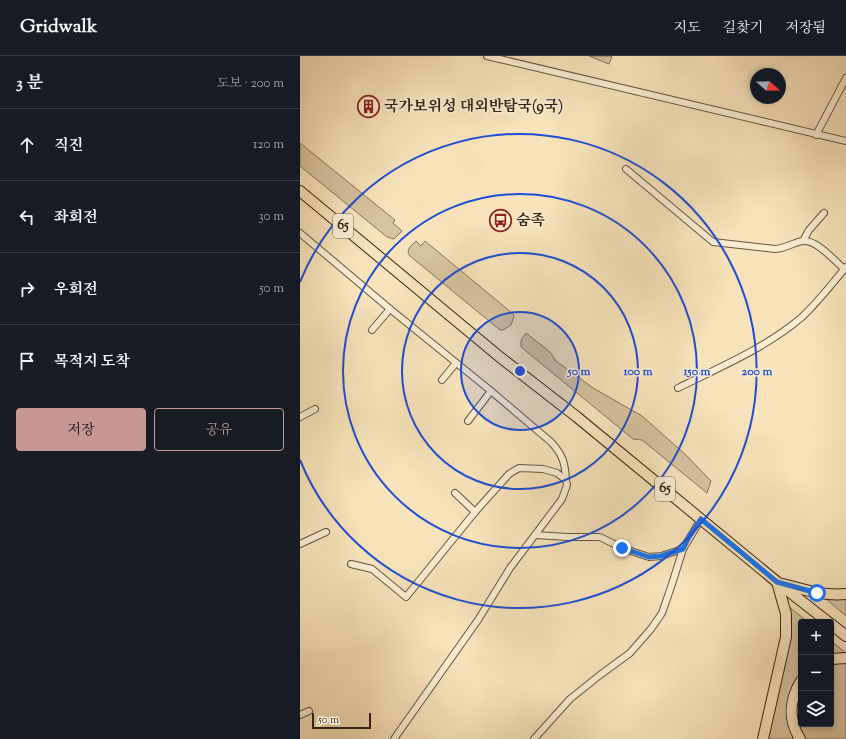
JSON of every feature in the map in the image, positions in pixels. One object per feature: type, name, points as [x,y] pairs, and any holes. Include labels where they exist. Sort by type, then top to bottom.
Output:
[{"type":"main road","name":"65","points":[[300,190],[500,358],[577,417],[777,582],[824,619]]},
{"type":"main road","points":[[777,582],[817,593],[832,595],[846,594]]},
{"type":"main road","points":[[763,739],[786,637],[786,614],[777,582]]},
{"type":"main road","points":[[834,626],[846,636]]},
{"type":"main road","points":[[834,660],[846,658]]},
{"type":"main road","points":[[798,686],[792,703],[791,715],[794,729],[800,739]]},
{"type":"street","points":[[487,56],[846,141]]},
{"type":"street","points":[[816,135],[846,78]]},
{"type":"street","points":[[626,169],[713,242],[784,248],[803,241],[811,241],[845,268],[803,316],[781,334],[738,358],[678,388]]},
{"type":"street","points":[[803,241],[809,230],[824,213]]},
{"type":"street","points":[[300,233],[551,442],[560,451],[566,468],[567,485],[562,499],[510,568],[478,620],[394,739]]},
{"type":"street","points":[[372,330],[390,309]]},
{"type":"street","points":[[442,380],[456,363]]},
{"type":"street","points":[[468,420],[491,391]]},
{"type":"street","points":[[300,417],[315,409]]},
{"type":"street","points":[[351,564],[372,569],[406,598],[475,512],[509,474],[518,468],[543,469],[556,473],[566,480]]},
{"type":"street","points":[[455,493],[475,512]]},
{"type":"street","points":[[534,739],[570,699],[630,653],[651,629],[662,613],[683,549],[701,519]]},
{"type":"street","points":[[300,544],[326,532]]},
{"type":"street","points":[[535,535],[600,537],[622,548],[649,557],[661,556],[683,549]]},
{"type":"street","points":[[300,715],[309,711]]},
{"type":"shaded area","points":[[589,56],[611,56],[612,57],[609,64]]},
{"type":"shaded area","points":[[300,143],[395,220],[393,223],[402,231],[394,239],[387,237],[300,166]]},
{"type":"shaded area","points":[[416,241],[421,246],[425,241],[512,313],[514,316],[511,325],[503,330],[500,330],[410,256],[408,250]]},
{"type":"shaded area","points":[[526,333],[550,352],[556,361],[593,388],[642,416],[686,455],[711,481],[707,493],[642,440],[633,439],[521,347],[521,340]]},
{"type":"shaded area","points":[[846,597],[846,616],[826,599]]},
{"type":"shaded area","points":[[788,606],[804,619],[798,619],[798,677],[792,686],[787,705],[787,718],[796,739],[766,739]]},
{"type":"shaded area","points":[[834,643],[846,653],[834,655]]},
{"type":"shaded area","points":[[846,663],[846,739],[806,739],[799,727],[834,727],[834,664]]},
{"type":"shaded area","points":[[798,696],[798,725],[797,723],[795,705]]},
{"type":"place","name":"국가보위성 대외반탐국(9국)","points":[[368,107]]},
{"type":"place","name":"숨족","points":[[500,221]]},
{"type":"route","points":[[622,548],[649,557],[661,556],[683,549],[701,519],[777,582],[817,593]]}]
